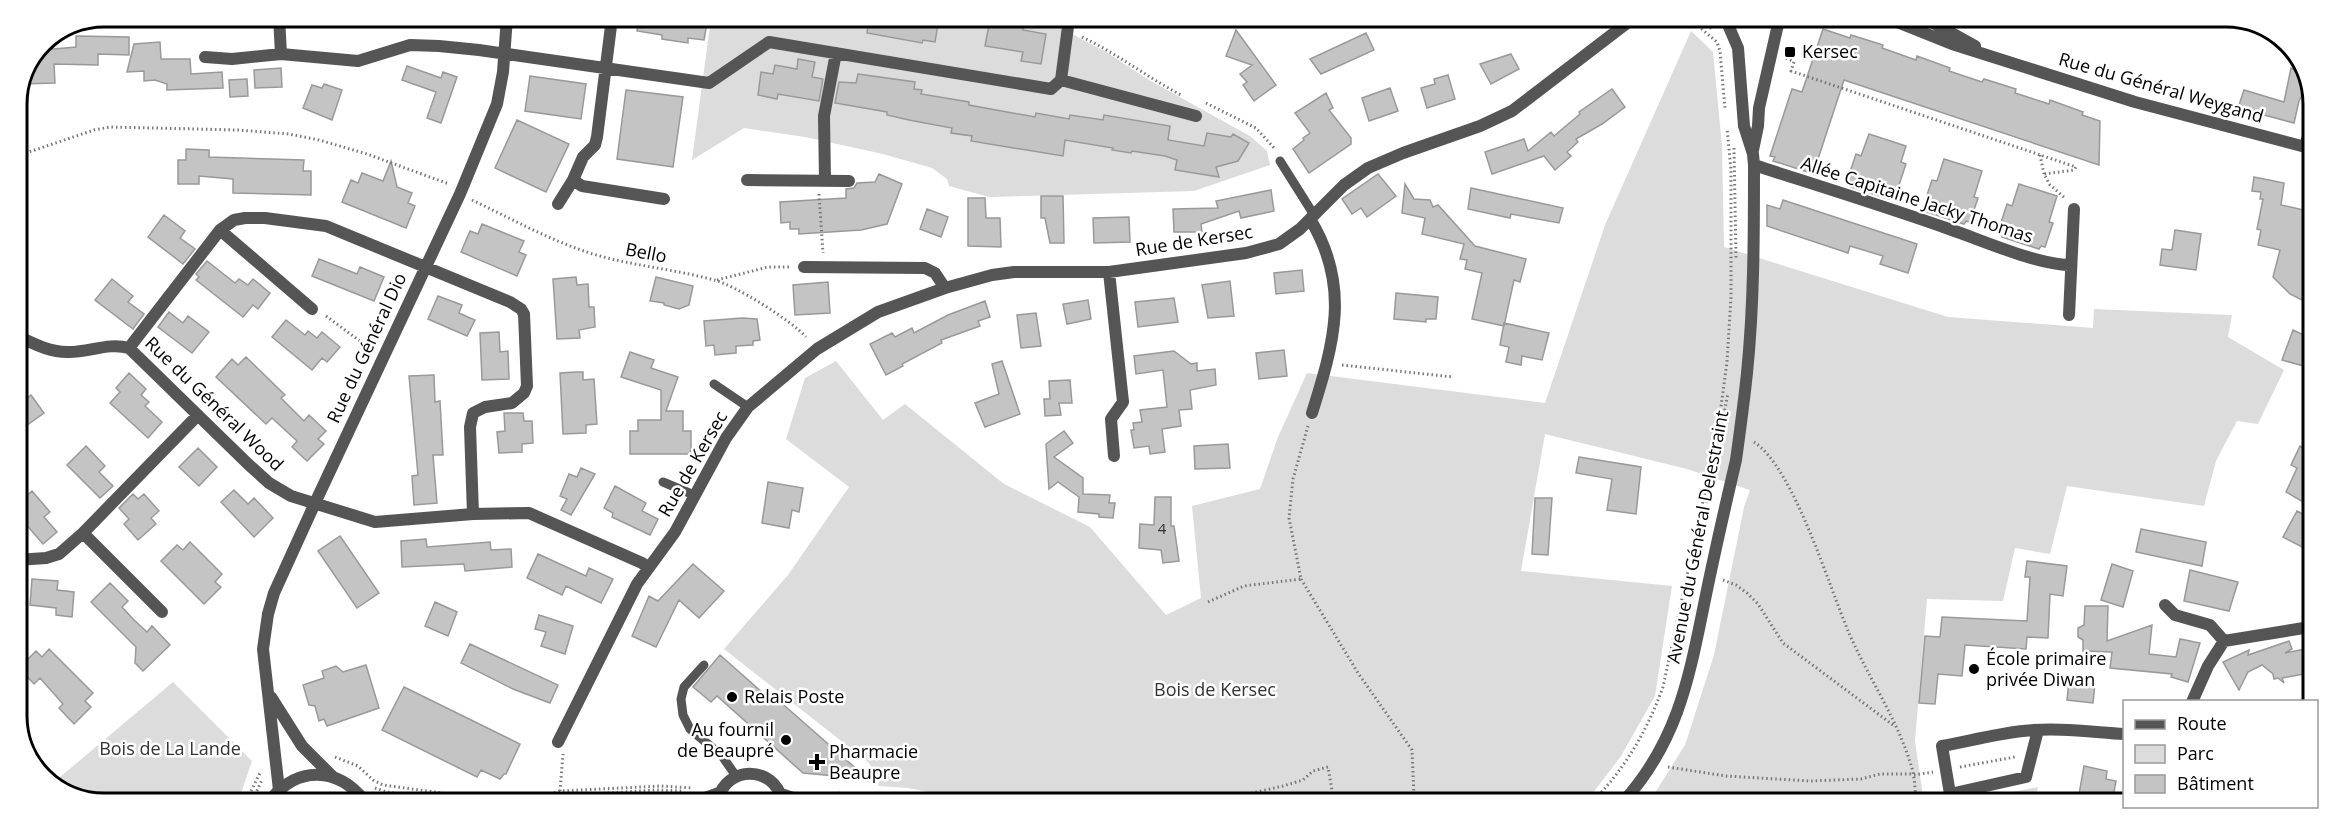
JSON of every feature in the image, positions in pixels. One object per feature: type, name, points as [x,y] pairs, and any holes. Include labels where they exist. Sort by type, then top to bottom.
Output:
[{"type":"street","points":[[280,27],[281,54]]},
{"type":"street","name":"Rue du Général Dio","points":[[275,793],[263,649],[267,618],[274,593],[461,192],[497,104],[506,27]]},
{"type":"street","points":[[558,204],[573,180],[583,157],[595,144],[611,27]]},
{"type":"street","points":[[205,57],[232,59],[281,54],[358,62],[410,45],[439,46],[504,53],[709,83],[769,42],[1051,89],[1061,80],[1069,27]]},
{"type":"street","name":"Rue de Kersec","points":[[558,742],[637,584],[647,567],[675,532],[726,438],[748,407],[817,349],[878,312],[945,288],[1003,273],[1109,272],[1201,260],[1266,248],[1290,237],[1344,185],[1368,168],[1480,126],[1512,111],[1622,27]]},
{"type":"street","name":"Avenue du Général Delestraint","points":[[1729,27],[1738,48],[1744,126],[1753,160]]},
{"type":"street","name":"Avenue du Général Delestraint","points":[[1631,793],[1657,757],[1673,726],[1688,684],[1736,460],[1747,373],[1754,259],[1753,160],[1759,108],[1777,27]]},
{"type":"street","name":"Rue du Général Weygand","points":[[1910,27],[1952,44],[2135,102],[2303,146]]},
{"type":"street","name":"Rue du Général Weygand","points":[[1941,27],[2000,59]]},
{"type":"street","points":[[821,181],[824,116],[836,53]]},
{"type":"street","points":[[1061,80],[1196,116]]},
{"type":"street","name":"Allée Capitaine Jacky Thomas","points":[[1753,160],[2038,260],[2057,265],[2071,265]]},
{"type":"street","points":[[573,180],[582,186],[664,199]]},
{"type":"street","points":[[747,180],[849,181]]},
{"type":"street","points":[[2069,315],[2074,208]]},
{"type":"street","points":[[1312,217],[1331,263],[1334,328],[1328,363],[1312,412]]},
{"type":"street","points":[[129,348],[220,230],[234,220],[246,218],[326,226],[510,302],[521,309],[524,314],[527,386],[524,393],[512,404],[478,409],[471,420],[473,514]]},
{"type":"street","points":[[220,230],[312,309]]},
{"type":"street","points":[[804,267],[925,268],[935,273],[945,288]]},
{"type":"street","points":[[1109,272],[1123,402],[1111,419],[1114,456]]},
{"type":"street","name":"Rue du Général Wood","points":[[27,341],[57,352],[76,352],[112,346],[129,348],[269,483],[291,496],[375,522],[511,512],[538,516],[647,567]]},
{"type":"street","points":[[27,559],[46,558],[58,554],[83,533],[198,415]]},
{"type":"street","points":[[83,533],[162,612]]},
{"type":"street","points":[[2165,605],[2175,615],[2210,625],[2224,640]]},
{"type":"street","points":[[2193,700],[2208,666],[2224,640],[2303,628]]},
{"type":"street","name":"Rue du Général Dio","points":[[268,693],[302,746],[333,777],[345,782],[357,793]]},
{"type":"street","points":[[1954,793],[2026,777],[2038,730]]},
{"type":"street","points":[[1950,793],[1942,746],[2038,730],[2123,734]]},
{"type":"street","points":[[721,793],[724,785],[736,776],[752,773],[766,777],[773,782],[780,793]]},
{"type":"street","points":[[277,793],[291,781],[304,776],[333,777]]},
{"type":"lane","points":[[1280,161],[1312,217]]},
{"type":"lane","points":[[714,384],[748,407]]},
{"type":"lane","points":[[663,482],[694,495]]},
{"type":"lane","points":[[704,665],[684,687],[681,699],[683,715],[690,729],[722,756],[736,776]]},
{"type":"path","points":[[1072,27],[1154,80],[1190,98]]},
{"type":"path","points":[[1699,27],[1717,42],[1720,51],[1726,113]]},
{"type":"path","points":[[1709,27],[1717,33]]},
{"type":"path","points":[[1786,53],[1786,59],[1794,62],[1791,71],[2076,167],[2074,170],[2044,174]]},
{"type":"path","points":[[1197,100],[1256,128],[1279,154],[1280,161]]},
{"type":"path","points":[[1601,793],[1611,783],[1633,751],[1652,717],[1663,687],[1717,436],[1727,362],[1731,297],[1731,170],[1727,125]]},
{"type":"path","name":"Bello","points":[[27,153],[94,130],[110,127],[258,131],[319,140],[367,154],[461,192],[553,239],[590,253],[620,262],[717,280],[768,307],[803,333],[817,349]]},
{"type":"path","points":[[1698,550],[1729,384],[1736,297],[1736,171],[1732,127]]},
{"type":"path","points":[[2040,155],[2044,174],[2050,185],[2074,208]]},
{"type":"path","points":[[821,181],[825,267]]},
{"type":"path","points":[[717,280],[768,267],[804,267]]},
{"type":"path","points":[[312,309],[320,312],[383,358]]},
{"type":"path","points":[[1328,363],[1453,377]]},
{"type":"path","points":[[1312,412],[1293,479],[1289,518],[1301,579],[1358,673],[1412,750],[1414,793]]},
{"type":"path","points":[[1739,434],[1764,449],[1777,465],[1798,507],[1849,634],[1897,730],[1914,774],[1915,793]]},
{"type":"path","points":[[1208,602],[1244,586],[1301,579]]},
{"type":"path","points":[[1721,580],[1736,585],[1747,593],[1762,610],[1783,643],[1888,720],[1897,730]]},
{"type":"path","points":[[558,742],[564,756],[560,791]]},
{"type":"path","points":[[1952,769],[2024,755]]},
{"type":"path","points":[[332,756],[358,766],[373,780],[393,788],[435,793]]},
{"type":"path","points":[[251,793],[263,761]]},
{"type":"path","points":[[1252,793],[1303,780],[1313,771],[1328,767],[1332,793]]},
{"type":"path","points":[[1668,768],[1718,775],[1810,781],[1861,779],[1880,774],[1922,775]]},
{"type":"path","points":[[554,793],[661,786],[693,788],[707,793]]},
{"type":"path","points":[[1611,793],[1616,788]]},
{"type":"path","points":[[610,793],[683,791]]},
{"type":"path","points":[[837,793],[855,793]]},
{"type":"green space","points":[[710,27],[1059,27],[1250,136],[1267,151],[1270,165],[1194,191],[989,197],[949,186],[947,179],[932,168],[883,154],[805,137],[744,128],[692,160]]},
{"type":"green space","name":"Bois de Kersec","points":[[1691,31],[1713,52],[1722,146],[1724,247],[1948,317],[2093,328],[2094,309],[2232,315],[2228,337],[2284,370],[2258,424],[2237,421],[2216,461],[2204,506],[2067,486],[2050,554],[2015,548],[2003,601],[1927,599],[1915,741],[1923,793],[1655,793],[1685,745],[1714,655],[1744,507],[1750,490],[1687,469],[1545,434],[1521,571],[1672,586],[1655,696],[1621,756],[1593,793],[933,793],[908,788],[878,786],[880,778],[868,762],[724,649],[788,575],[849,487],[786,439],[805,378],[836,361],[883,420],[905,404],[1004,484],[1090,527],[1166,615],[1201,598],[1192,506],[1260,489],[1278,437],[1307,373],[1545,403],[1605,225]]},
{"type":"green space","name":"Bois de La Lande","points":[[173,682],[252,761],[241,793],[89,792],[59,778]]},
{"type":"green space","points":[[2038,787],[2037,793],[2008,793]]},
{"type":"building","points":[[638,27],[706,27],[704,40],[688,38],[688,43],[662,39],[662,35],[637,31]]},
{"type":"building","points":[[868,27],[938,27],[935,42],[923,40],[922,43],[867,33]]},
{"type":"building","points":[[989,27],[1024,27],[1023,30],[1046,34],[1041,64],[1021,61],[1023,52],[985,46]]},
{"type":"building","points":[[1823,29],[1883,45],[1882,48],[1916,60],[1917,56],[1950,68],[1949,71],[1982,82],[1984,79],[2016,89],[2015,93],[2049,104],[2050,100],[2083,112],[2082,115],[2100,121],[2099,165],[1844,80],[1814,171],[1809,169],[1808,172],[1773,161],[1775,157],[1770,156],[1792,89],[1802,92]]},
{"type":"building","points":[[1236,30],[1276,85],[1254,101],[1243,85],[1247,82],[1240,74],[1252,65],[1226,56]]},
{"type":"building","points":[[1366,33],[1374,50],[1321,74],[1310,59]]},
{"type":"building","points":[[76,36],[129,37],[129,55],[98,54],[98,65],[54,64],[55,83],[30,84],[40,61],[49,49],[76,47]]},
{"type":"building","points":[[160,42],[161,59],[190,59],[191,74],[222,72],[223,88],[167,90],[167,84],[155,80],[144,81],[144,71],[127,72],[134,44]]},
{"type":"building","points":[[1511,54],[1519,69],[1491,84],[1480,64]]},
{"type":"building","points":[[798,59],[815,62],[812,77],[823,79],[819,101],[778,94],[777,99],[758,95],[761,72],[773,74],[775,65],[797,69]]},
{"type":"building","points":[[407,66],[441,78],[443,72],[457,77],[441,123],[427,118],[436,92],[402,80]]},
{"type":"building","points":[[281,68],[282,87],[255,88],[254,70]]},
{"type":"building","points":[[2291,68],[2295,69],[2299,79],[2302,94],[2294,123],[2238,108],[2244,90],[2284,102]]},
{"type":"building","points":[[858,74],[915,82],[914,89],[922,90],[921,94],[1035,117],[1036,113],[1069,119],[1070,115],[1103,120],[1104,115],[1170,126],[1168,140],[1204,146],[1207,133],[1231,137],[1233,134],[1249,143],[1238,161],[1216,167],[1219,177],[1175,170],[1177,160],[1165,156],[1112,150],[1113,148],[1065,140],[1063,156],[971,141],[972,136],[951,133],[952,128],[887,115],[887,112],[835,103],[839,82],[856,83]]},
{"type":"building","points":[[1448,75],[1455,99],[1427,108],[1421,88],[1435,84],[1434,79]]},
{"type":"building","points":[[530,76],[586,84],[581,119],[525,111]]},
{"type":"building","points":[[247,79],[248,96],[230,97],[229,80]]},
{"type":"building","points":[[324,84],[342,90],[332,120],[303,108],[312,85],[322,88]]},
{"type":"building","points":[[1390,88],[1398,111],[1369,121],[1362,98]]},
{"type":"building","points":[[1612,89],[1625,107],[1576,139],[1578,142],[1567,152],[1571,156],[1555,170],[1544,156],[1492,174],[1485,152],[1524,139],[1528,151],[1551,132],[1554,136],[1580,114],[1579,112]]},
{"type":"building","points":[[626,90],[683,97],[673,167],[617,159]]},
{"type":"building","points":[[1326,93],[1333,108],[1329,110],[1351,138],[1351,144],[1309,173],[1293,149],[1310,133],[1295,113]]},
{"type":"building","points":[[517,120],[569,144],[546,192],[495,168]]},
{"type":"building","points":[[1869,134],[1906,146],[1901,162],[1906,164],[1895,197],[1890,196],[1889,199],[1851,187],[1852,183],[1847,181],[1856,154],[1861,156]]},
{"type":"building","points":[[186,149],[209,150],[209,157],[304,160],[303,171],[311,171],[311,195],[233,193],[233,179],[199,176],[199,184],[178,184],[178,160],[186,160]]},
{"type":"building","points":[[1944,159],[1982,171],[1974,197],[1978,198],[1970,222],[1966,221],[1964,224],[1927,212],[1928,208],[1923,207],[1932,180],[1937,181]]},
{"type":"building","points":[[391,161],[397,187],[412,193],[408,203],[415,206],[406,228],[342,202],[351,180],[358,183],[362,173],[383,181]]},
{"type":"building","points":[[879,174],[902,184],[887,224],[861,230],[799,234],[799,229],[790,229],[790,222],[781,223],[780,202],[846,198],[846,189],[854,188],[857,183],[875,182]]},
{"type":"building","points":[[1378,174],[1396,196],[1367,217],[1361,208],[1352,214],[1342,199]]},
{"type":"building","points":[[2254,177],[2284,183],[2281,205],[2303,210],[2303,300],[2290,294],[2273,277],[2280,250],[2258,245],[2261,230],[2257,229],[2263,199],[2260,199],[2261,192],[2252,191]]},
{"type":"building","points":[[1405,184],[1414,199],[1430,200],[1433,207],[1438,205],[1475,246],[1526,259],[1520,282],[1514,280],[1504,326],[1472,319],[1482,273],[1465,269],[1467,260],[1460,259],[1464,244],[1422,234],[1425,218],[1402,213]]},
{"type":"building","points":[[2019,184],[2057,196],[2049,222],[2053,223],[2045,247],[2041,246],[2039,249],[2002,237],[2003,233],[1998,232],[2007,204],[2012,206]]},
{"type":"building","points":[[1471,188],[1563,208],[1559,223],[1511,214],[1510,218],[1468,209]]},
{"type":"building","points":[[1271,190],[1274,211],[1241,218],[1239,211],[1201,224],[1202,232],[1174,232],[1173,209],[1218,208],[1216,201]]},
{"type":"building","points":[[1041,196],[1063,196],[1064,243],[1050,243],[1045,218],[1041,218]]},
{"type":"building","points":[[968,198],[985,198],[986,218],[1000,218],[1001,247],[968,246]]},
{"type":"building","points":[[1783,200],[1917,244],[1908,273],[1880,264],[1883,256],[1850,246],[1848,253],[1767,226],[1767,205],[1780,209]]},
{"type":"building","points":[[927,209],[948,217],[941,237],[920,229]]},
{"type":"building","points":[[164,215],[185,231],[180,238],[195,249],[183,264],[148,237]]},
{"type":"building","points":[[1129,217],[1130,242],[1094,243],[1093,218]]},
{"type":"building","points":[[482,224],[524,241],[519,252],[526,255],[517,276],[461,252],[470,231],[478,234]]},
{"type":"building","points":[[2175,230],[2201,234],[2196,270],[2160,265],[2162,249],[2172,250]]},
{"type":"building","points":[[319,259],[357,274],[360,267],[384,277],[374,301],[312,276]]},
{"type":"building","points":[[207,261],[235,283],[239,279],[248,285],[253,279],[270,293],[258,309],[253,305],[243,317],[196,280],[199,277],[196,274]]},
{"type":"building","points":[[1302,270],[1304,291],[1276,294],[1274,273]]},
{"type":"building","points":[[576,277],[577,285],[588,284],[589,307],[594,307],[595,327],[579,330],[580,338],[557,339],[553,279]]},
{"type":"building","points":[[656,277],[693,286],[689,305],[679,309],[650,301]]},
{"type":"building","points":[[112,279],[133,296],[128,302],[144,314],[133,329],[95,300]]},
{"type":"building","points":[[1230,281],[1234,316],[1208,318],[1202,285]]},
{"type":"building","points":[[828,282],[830,313],[795,315],[793,285]]},
{"type":"building","points":[[1396,293],[1438,297],[1436,319],[1426,319],[1426,322],[1394,319]]},
{"type":"building","points":[[438,296],[462,305],[459,313],[475,320],[467,336],[428,319]]},
{"type":"building","points":[[1174,298],[1178,322],[1138,327],[1135,302]]},
{"type":"building","points":[[1088,300],[1091,319],[1067,324],[1063,304]]},
{"type":"building","points":[[985,301],[990,317],[978,321],[980,326],[941,340],[942,343],[886,375],[870,344],[892,333],[895,337],[912,328],[914,333],[948,315]]},
{"type":"building","points":[[169,312],[183,323],[188,316],[209,332],[192,353],[158,327]]},
{"type":"building","points":[[1036,313],[1041,346],[1021,348],[1017,315]]},
{"type":"building","points":[[757,319],[760,340],[753,341],[753,345],[736,346],[736,353],[715,355],[714,345],[706,346],[704,321]]},
{"type":"building","points":[[286,320],[305,335],[308,331],[317,338],[322,332],[340,347],[327,362],[322,358],[312,370],[272,337]]},
{"type":"building","points":[[1504,323],[1549,333],[1542,360],[1522,356],[1521,365],[1506,362],[1509,347],[1500,345]]},
{"type":"building","points":[[2293,330],[2303,335],[2303,366],[2282,360]]},
{"type":"building","points":[[499,332],[500,352],[508,351],[509,379],[482,380],[480,333]]},
{"type":"building","points":[[1284,350],[1287,376],[1259,379],[1256,353]]},
{"type":"building","points":[[1174,351],[1191,364],[1197,363],[1197,371],[1215,369],[1216,385],[1190,390],[1192,409],[1179,410],[1181,426],[1162,429],[1165,452],[1150,454],[1149,446],[1134,448],[1131,430],[1134,430],[1133,423],[1142,422],[1140,410],[1167,407],[1163,370],[1136,374],[1134,356]]},
{"type":"building","points":[[630,352],[654,360],[651,368],[678,377],[666,411],[683,411],[683,431],[691,431],[691,454],[630,454],[630,431],[638,431],[638,420],[661,420],[661,390],[621,377]]},
{"type":"building","points":[[246,357],[285,395],[281,398],[304,421],[309,415],[326,431],[318,439],[324,444],[307,461],[292,447],[297,441],[272,418],[266,424],[216,377],[232,359],[238,365]]},
{"type":"building","points":[[1002,361],[1020,414],[985,427],[975,403],[999,394],[992,364]]},
{"type":"building","points":[[583,372],[583,380],[594,379],[597,424],[586,425],[586,433],[563,434],[560,373]]},
{"type":"building","points":[[129,373],[146,389],[141,395],[149,402],[145,406],[162,422],[148,438],[110,403],[120,392],[116,388]]},
{"type":"building","points":[[434,375],[435,402],[440,401],[443,455],[433,455],[437,503],[414,505],[412,476],[418,475],[409,376]]},
{"type":"building","points":[[1070,380],[1072,403],[1059,403],[1061,415],[1045,416],[1044,399],[1050,399],[1049,381]]},
{"type":"building","points":[[31,395],[44,413],[27,425],[27,398]]},
{"type":"building","points":[[504,413],[523,413],[524,421],[532,421],[533,443],[522,444],[522,452],[499,453],[497,432],[505,431]]},
{"type":"building","points":[[1064,431],[1073,443],[1054,457],[1083,478],[1083,494],[1110,495],[1109,503],[1115,503],[1113,518],[1078,512],[1079,497],[1058,482],[1049,489],[1046,444]]},
{"type":"building","points":[[1228,444],[1230,468],[1195,469],[1194,446]]},
{"type":"building","points":[[86,446],[105,466],[99,472],[113,486],[100,498],[67,465]]},
{"type":"building","points":[[2300,446],[2303,448],[2303,502],[2286,492],[2297,468],[2291,465]]},
{"type":"building","points":[[198,448],[217,467],[199,486],[179,467]]},
{"type":"building","points":[[1579,457],[1641,467],[1636,514],[1607,510],[1612,479],[1576,473]]},
{"type":"building","points":[[581,468],[595,474],[571,515],[561,510],[567,499],[560,496],[569,474],[577,477]]},
{"type":"building","points":[[768,482],[803,488],[799,512],[792,510],[789,528],[762,523]]},
{"type":"building","points":[[615,486],[646,503],[642,511],[658,519],[650,535],[612,517],[613,513],[604,508]]},
{"type":"building","points":[[234,490],[248,504],[254,498],[273,518],[254,537],[221,502]]},
{"type":"building","points":[[32,491],[50,512],[44,517],[57,532],[43,544],[27,526],[27,495]]},
{"type":"building","points":[[133,494],[138,499],[144,494],[159,511],[151,518],[156,524],[138,540],[124,524],[129,519],[119,508]]},
{"type":"building","points":[[1155,497],[1171,497],[1171,526],[1174,526],[1179,561],[1163,563],[1161,550],[1139,548],[1140,524],[1154,525]]},
{"type":"building","points":[[1535,498],[1552,498],[1548,555],[1532,554]]},
{"type":"building","points":[[2297,511],[2303,514],[2303,547],[2283,537]]},
{"type":"building","points":[[2141,529],[2206,542],[2202,566],[2136,552]]},
{"type":"building","points":[[340,536],[379,593],[357,608],[318,551]]},
{"type":"building","points":[[426,539],[427,547],[490,542],[491,550],[511,549],[512,567],[465,571],[464,564],[402,567],[401,541]]},
{"type":"building","points":[[190,542],[222,574],[215,582],[221,587],[204,604],[161,561],[177,545],[183,550]]},
{"type":"building","points":[[538,554],[586,576],[589,568],[613,579],[601,603],[566,586],[562,595],[527,578]]},
{"type":"building","points":[[2027,561],[2067,566],[2063,596],[2050,594],[2048,638],[2027,637],[2026,649],[1965,645],[1962,676],[1938,674],[1935,704],[1919,703],[1925,636],[1940,637],[1942,617],[2027,621],[2030,577],[2025,577]]},
{"type":"building","points":[[693,564],[724,591],[699,618],[679,600],[656,647],[632,636],[649,596],[658,601]]},
{"type":"building","points":[[2112,564],[2133,571],[2123,607],[2101,600]]},
{"type":"building","points":[[2190,570],[2238,582],[2229,611],[2184,601]]},
{"type":"building","points":[[32,579],[58,581],[57,590],[74,592],[72,617],[56,615],[56,608],[30,605]]},
{"type":"building","points":[[110,583],[128,601],[122,607],[134,620],[147,632],[152,626],[170,645],[143,671],[135,663],[136,647],[91,602]]},
{"type":"building","points":[[435,602],[457,612],[448,636],[425,626]]},
{"type":"building","points":[[2085,606],[2108,606],[2107,641],[2152,625],[2149,654],[2176,657],[2180,639],[2200,643],[2188,682],[2171,677],[2172,674],[2110,668],[2112,652],[2083,651],[2083,640],[2078,637],[2078,628],[2084,625]]},
{"type":"building","points":[[539,615],[573,626],[565,654],[541,646],[546,632],[535,629]]},
{"type":"building","points":[[2289,641],[2292,649],[2285,653],[2303,649],[2303,674],[2282,678],[2284,683],[2278,678],[2274,679],[2273,674],[2262,665],[2248,672],[2239,690],[2223,662],[2249,650],[2248,655]]},
{"type":"building","points":[[470,644],[558,685],[550,703],[513,689],[461,663]]},
{"type":"building","points":[[49,649],[93,693],[85,701],[91,707],[74,724],[59,708],[63,704],[40,678],[34,684],[27,677],[27,660],[36,651],[42,657]]},
{"type":"building","points":[[720,655],[774,703],[777,699],[868,779],[803,773],[717,696],[711,702],[693,687]]},
{"type":"building","points":[[366,665],[379,708],[327,726],[324,719],[319,721],[315,706],[309,705],[303,685],[324,678],[322,671],[336,666],[343,672]]},
{"type":"building","points":[[2069,680],[2095,683],[2093,703],[2067,700]]},
{"type":"building","points":[[404,687],[520,744],[506,774],[500,779],[481,770],[477,777],[382,730]]},
{"type":"building","points":[[2084,766],[2107,771],[2106,779],[2116,781],[2114,793],[2079,793]]},
{"type":"place","name":"Kersec","points":[[1790,52]]},
{"type":"place","name":"École primaire privée Diwan","points":[[1974,669]]},
{"type":"place","name":"Relais Poste","points":[[732,697]]},
{"type":"place","name":"Au fournil de Beaupré","points":[[786,740]]},
{"type":"place","name":"Pharmacie Beaupre","points":[[817,762]]}]
